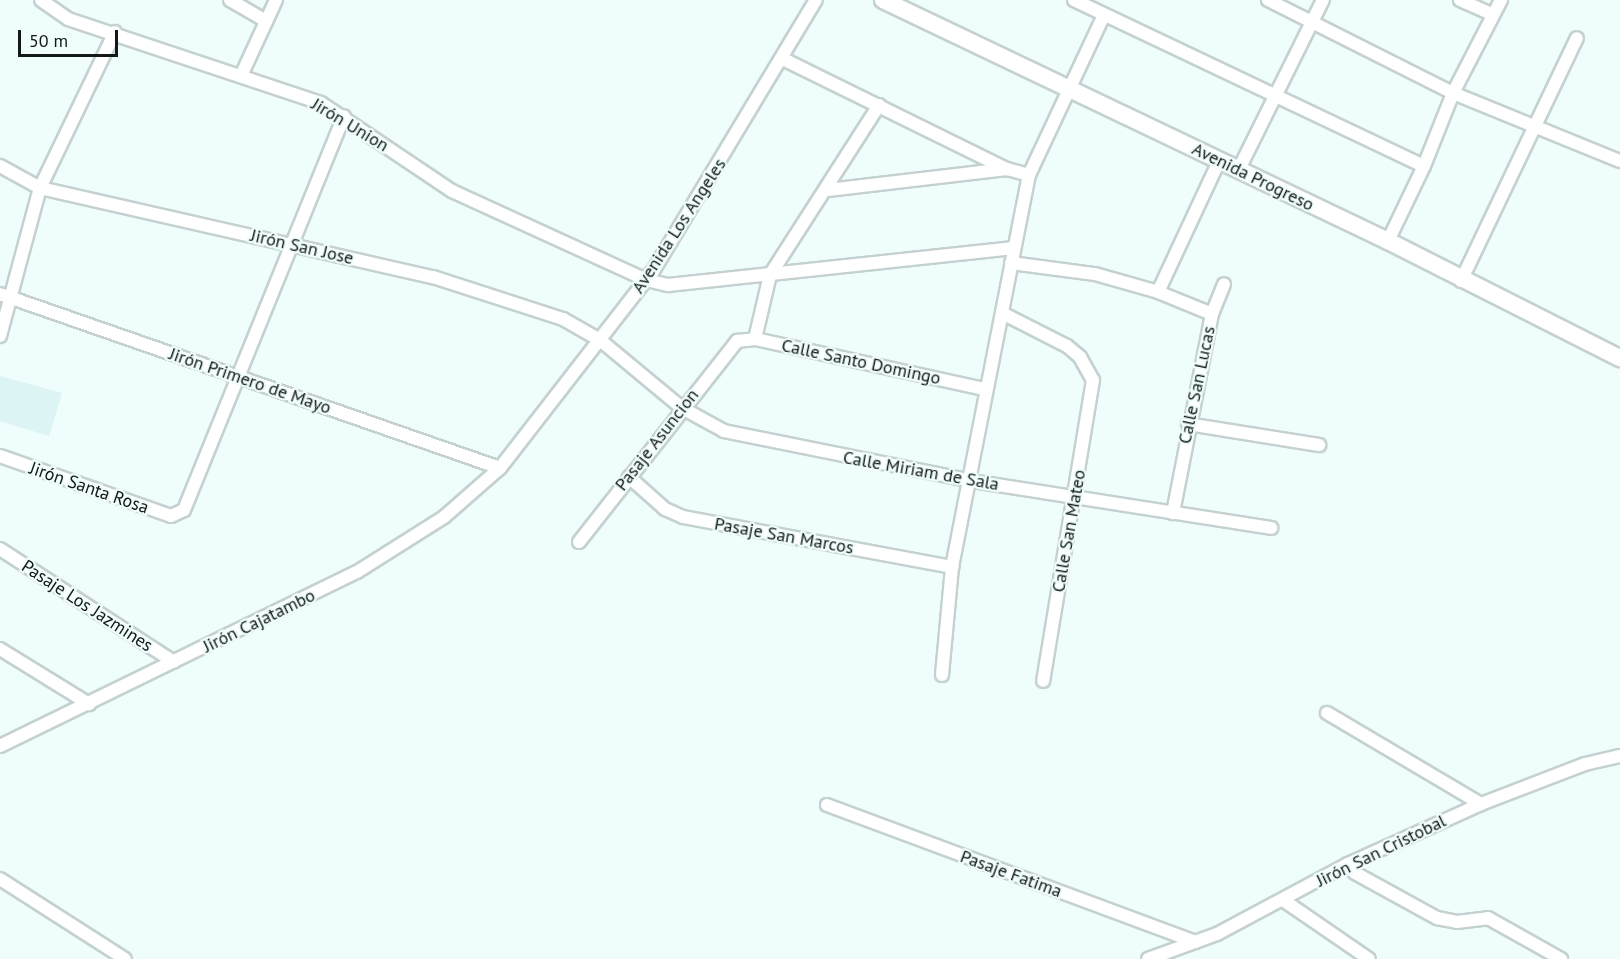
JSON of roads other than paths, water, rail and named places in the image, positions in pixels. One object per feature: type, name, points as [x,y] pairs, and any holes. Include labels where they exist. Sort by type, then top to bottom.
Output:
[{"type":"street","name":"Jirón Union","points":[[41,0],[68,19],[115,32],[321,103],[344,116],[452,191],[646,280],[668,285],[1014,248]]},
{"type":"street","points":[[230,0],[266,21]]},
{"type":"street","points":[[241,76],[276,0]]},
{"type":"street","name":"Avenida Los Angeles","points":[[500,468],[646,280],[783,59],[816,0]]},
{"type":"street","name":"Avenida Progreso","points":[[883,0],[1388,241],[1461,280],[1620,358]]},
{"type":"street","points":[[1074,0],[1424,166]]},
{"type":"street","points":[[1268,0],[1453,93],[1620,161]]},
{"type":"street","points":[[1238,171],[1323,0]]},
{"type":"street","points":[[1460,0],[1493,15]]},
{"type":"street","points":[[1388,241],[1424,166],[1453,93],[1501,0]]},
{"type":"street","points":[[942,675],[952,567],[972,481],[985,389],[1029,175],[1104,15]]},
{"type":"street","points":[[0,336],[5,296],[40,188],[115,32]]},
{"type":"street","points":[[1461,280],[1577,38]]},
{"type":"street","points":[[783,59],[1007,169],[1029,175]]},
{"type":"street","points":[[755,339],[770,275],[828,190],[879,105]]},
{"type":"street","points":[[238,376],[344,116]]},
{"type":"street","points":[[1158,292],[1219,161]]},
{"type":"street","name":"Jirón San Jose","points":[[0,166],[40,188],[432,277],[563,319],[600,340]]},
{"type":"street","points":[[828,190],[1007,169]]},
{"type":"street","name":"Calle San Lucas","points":[[1011,263],[1095,274],[1158,292],[1212,314],[1188,424],[1173,513]]},
{"type":"street","points":[[1212,314],[1224,284]]},
{"type":"street","name":"Jirón Primero de Mayo","points":[[5,296],[500,468]]},
{"type":"street","name":"Calle San Mateo","points":[[1002,313],[1067,346],[1080,357],[1093,380],[1076,497],[1043,681]]},
{"type":"street","name":"Calle Santo Domingo","points":[[737,341],[755,339],[985,389]]},
{"type":"street","name":"Calle Miriam de Sala","points":[[600,340],[682,408],[724,431],[759,441],[972,481],[1271,528]]},
{"type":"street","name":"Pasaje Asuncion","points":[[579,542],[682,408],[737,341]]},
{"type":"street","name":"Jirón Santa Rosa","points":[[0,456],[178,515],[184,510],[238,376]]},
{"type":"street","points":[[1188,424],[1319,445]]},
{"type":"street","name":"Jirón Cajatambo","points":[[0,746],[357,572],[444,518],[500,468]]},
{"type":"street","name":"Pasaje San Marcos","points":[[629,477],[665,509],[682,517],[952,567]]},
{"type":"street","name":"Pasaje Los Jazmines","points":[[0,549],[174,662]]},
{"type":"street","points":[[0,649],[89,704]]},
{"type":"street","points":[[1327,713],[1480,804]]},
{"type":"street","name":"Jirón San Cristobal","points":[[1148,959],[1195,942],[1283,900],[1348,864],[1480,804],[1585,764],[1620,756]]},
{"type":"street","name":"Pasaje Fatima","points":[[827,806],[1195,942]]},
{"type":"street","points":[[1348,864],[1355,873],[1437,918],[1457,922],[1488,918],[1560,959]]},
{"type":"street","points":[[0,879],[125,959]]},
{"type":"street","points":[[1283,900],[1369,959]]}]
